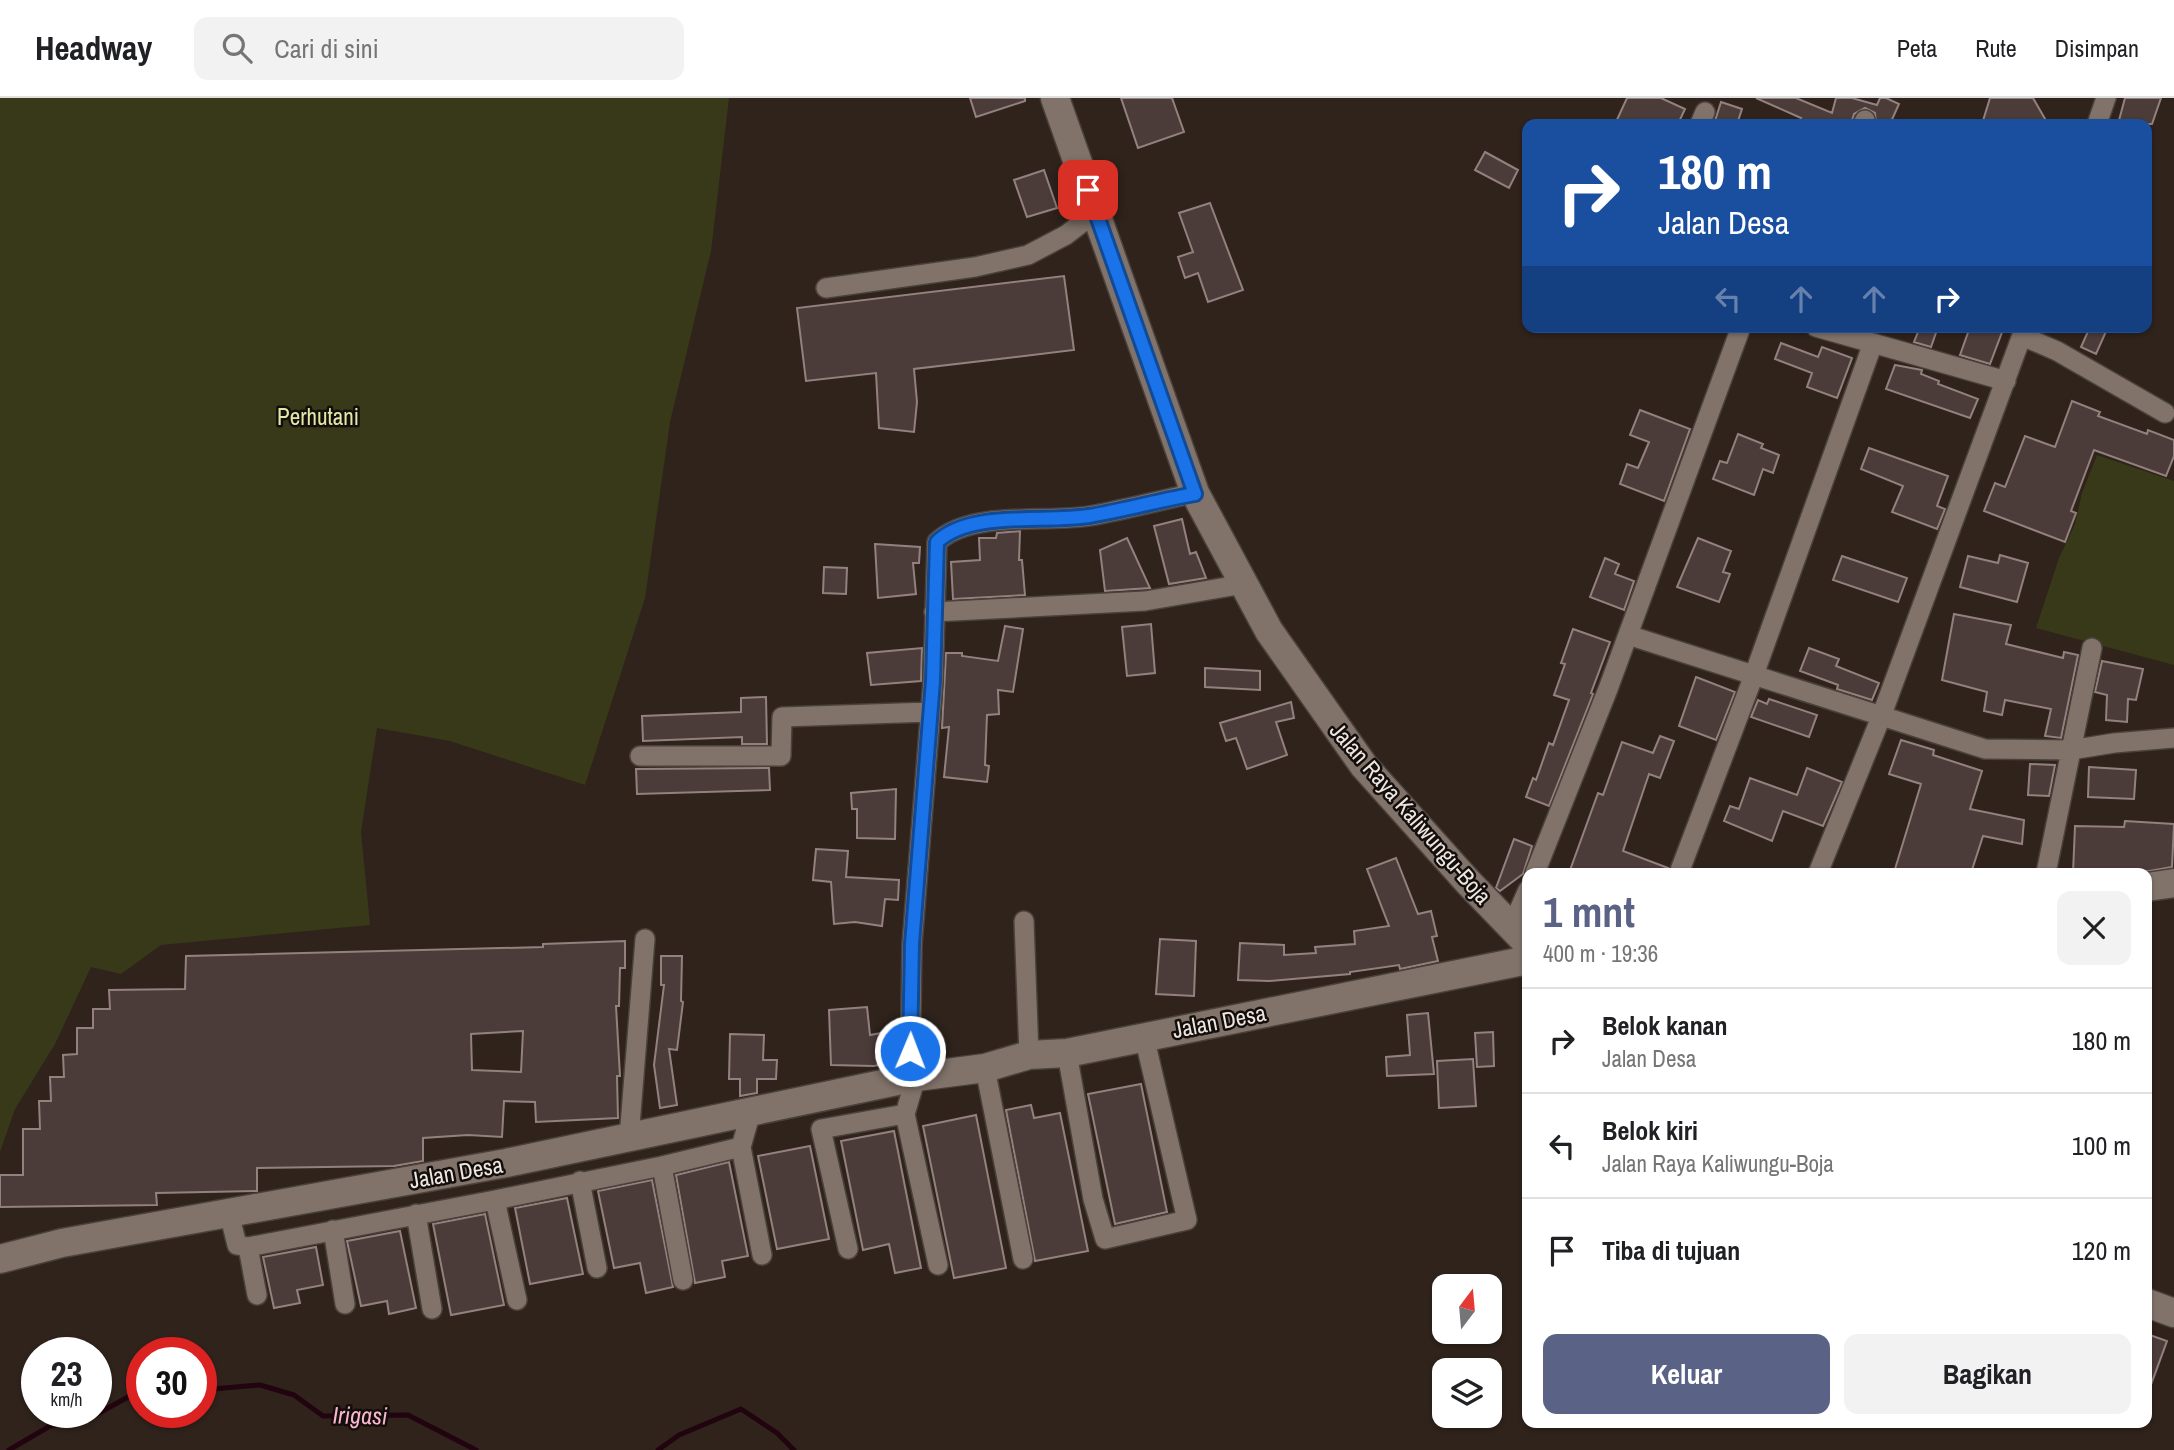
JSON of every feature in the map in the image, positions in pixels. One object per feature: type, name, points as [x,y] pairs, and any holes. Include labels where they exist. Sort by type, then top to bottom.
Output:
[{"type":"street","name":"Jalan Raya Kaliwungu-Boja","points":[[1055,98],[1195,494],[1269,631],[1364,766],[1520,936]]},
{"type":"street","points":[[2099,119],[2106,98]]},
{"type":"street","points":[[826,288],[975,267],[1028,256],[1066,235],[1096,212]]},
{"type":"street","points":[[1537,868],[1628,635],[1739,333]]},
{"type":"street","points":[[1837,333],[2006,381]]},
{"type":"street","points":[[1820,868],[1881,718],[2023,333]]},
{"type":"street","points":[[2025,333],[2165,413]]},
{"type":"street","points":[[1681,868],[1754,675],[1873,343]]},
{"type":"street","points":[[938,1265],[905,1114],[913,1077],[912,944],[933,681],[937,542],[947,532],[989,522],[1087,516],[1195,494]]},
{"type":"street","points":[[934,612],[1145,601],[1244,584]]},
{"type":"street","points":[[1628,635],[1881,718],[1985,749],[2071,750],[2174,738]]},
{"type":"street","points":[[2047,868],[2092,648]]},
{"type":"street","points":[[640,756],[782,756],[782,717],[930,712]]},
{"type":"street","points":[[2152,886],[2174,883]]},
{"type":"street","points":[[1024,922],[1029,1055]]},
{"type":"street","points":[[629,1138],[645,939]]},
{"type":"street","name":"Jalan Desa","points":[[0,1259],[62,1243],[629,1138],[913,1077],[985,1068],[1029,1055],[1067,1054],[1144,1036],[1522,961]]},
{"type":"street","points":[[1067,1054],[1093,1199],[1105,1239],[1123,1235],[1187,1220],[1144,1036]]},
{"type":"street","points":[[985,1068],[1023,1259]]},
{"type":"street","points":[[751,1111],[741,1147],[762,1255]]},
{"type":"street","points":[[848,1249],[821,1129],[905,1114]]},
{"type":"street","points":[[229,1213],[237,1245],[248,1247],[495,1200],[741,1147]]},
{"type":"street","points":[[662,1166],[683,1280]]},
{"type":"street","points":[[580,1181],[597,1268]]},
{"type":"street","points":[[495,1200],[517,1300]]},
{"type":"street","points":[[416,1214],[432,1309]]},
{"type":"street","points":[[332,1230],[345,1304]]},
{"type":"street","points":[[248,1247],[257,1295]]},
{"type":"street","points":[[2152,1305],[2174,1313]]},
{"type":"green space","name":"Perhutani","points":[[0,98],[729,98],[711,251],[670,422],[645,598],[585,785],[450,741],[377,728],[361,832],[370,925],[161,945],[121,974],[91,967],[55,1044],[15,1109],[0,1152]]},
{"type":"green space","points":[[2097,455],[2174,481],[2174,665],[2036,628],[2059,558],[2075,524],[2082,493]]},
{"type":"building","points":[[970,98],[1025,98],[1025,101],[976,117]]},
{"type":"building","points":[[1121,98],[1172,98],[1184,132],[1138,148]]},
{"type":"building","points":[[1627,98],[1661,98],[1685,109],[1680,119],[1617,119]]},
{"type":"building","points":[[1756,98],[1796,98],[1832,113],[1836,98],[1852,98],[1877,105],[1880,98],[1886,98],[1899,104],[1892,119],[1876,119],[1875,113],[1865,108],[1854,114],[1852,119],[1801,118]]},
{"type":"building","points":[[1990,98],[2033,98],[2045,119],[1984,119]]},
{"type":"building","points":[[2125,98],[2161,98],[2152,124],[2152,119],[2119,119]]},
{"type":"building","points":[[1721,102],[1742,109],[1739,119],[1716,119]]},
{"type":"building","points":[[1485,152],[1518,170],[1509,188],[1475,170]]},
{"type":"building","points":[[1044,170],[1057,208],[1027,217],[1014,180]]},
{"type":"building","points":[[1210,203],[1243,290],[1208,302],[1198,273],[1185,278],[1178,257],[1193,252],[1179,213]]},
{"type":"building","points":[[1064,276],[1074,350],[914,369],[917,402],[914,432],[879,428],[876,373],[806,381],[797,308]]},
{"type":"building","points":[[1918,333],[1936,333],[1931,347],[1914,342]]},
{"type":"building","points":[[1968,333],[2002,333],[1990,364],[1960,355]]},
{"type":"building","points":[[2087,333],[2105,333],[2096,354],[2081,347]]},
{"type":"building","points":[[1781,343],[1818,357],[1822,347],[1852,358],[1837,398],[1807,387],[1812,373],[1775,359]]},
{"type":"building","points":[[1895,365],[1922,370],[1921,374],[1939,381],[1938,384],[1978,399],[1970,418],[1886,389]]},
{"type":"building","points":[[2072,401],[2100,412],[2098,416],[2147,434],[2148,430],[2174,440],[2174,456],[2166,476],[2094,450],[2071,511],[2076,513],[2065,542],[1984,511],[1995,483],[2005,487],[2025,436],[2055,447]]},
{"type":"building","points":[[1640,410],[1690,429],[1664,501],[1620,484],[1627,464],[1638,468],[1649,442],[1630,435]]},
{"type":"building","points":[[1738,434],[1763,444],[1761,448],[1779,455],[1773,473],[1763,469],[1754,495],[1713,479],[1720,461],[1727,463]]},
{"type":"building","points":[[1869,448],[1948,476],[1937,506],[1945,509],[1937,529],[1892,512],[1903,486],[1861,469]]},
{"type":"building","points":[[1182,519],[1190,554],[1196,552],[1206,578],[1169,584],[1154,526]]},
{"type":"building","points":[[1020,531],[1019,560],[1022,560],[1025,595],[953,599],[951,562],[980,560],[979,538],[996,538],[997,533]]},
{"type":"building","points":[[1127,538],[1150,588],[1105,591],[1100,550]]},
{"type":"building","points":[[1698,538],[1731,551],[1723,572],[1730,574],[1719,602],[1677,587]]},
{"type":"building","points":[[875,544],[920,547],[919,563],[913,563],[916,594],[878,598]]},
{"type":"building","points":[[2000,555],[2028,563],[2017,602],[1960,587],[1968,556],[1998,563]]},
{"type":"building","points":[[1842,556],[1907,578],[1898,602],[1833,580]]},
{"type":"building","points":[[1605,558],[1619,564],[1615,574],[1634,581],[1624,610],[1590,597]]},
{"type":"building","points":[[824,567],[847,568],[846,594],[823,593]]},
{"type":"building","points":[[1954,614],[2011,625],[2006,644],[2063,658],[2064,652],[2078,655],[2061,738],[2045,736],[2051,709],[2005,700],[2002,715],[1984,711],[1987,692],[1942,680]]},
{"type":"building","points":[[1151,624],[1155,673],[1127,676],[1122,627]]},
{"type":"building","points":[[1005,626],[1023,629],[1013,692],[998,690],[999,714],[987,715],[987,782],[944,777],[949,727],[942,728],[946,653],[962,653],[962,656],[998,661]]},
{"type":"building","points":[[1573,629],[1610,642],[1591,693],[1593,694],[1549,806],[1526,797],[1533,778],[1536,780],[1549,743],[1553,745],[1569,700],[1554,695],[1565,664],[1561,663]]},
{"type":"building","points":[[922,648],[921,681],[871,685],[867,653]]},
{"type":"building","points":[[1809,648],[1839,659],[1836,666],[1879,683],[1872,700],[1837,689],[1838,685],[1800,671]]},
{"type":"building","points":[[2102,661],[2143,669],[2136,700],[2128,699],[2127,722],[2106,720],[2107,695],[2095,692]]},
{"type":"building","points":[[1205,668],[1260,671],[1260,690],[1205,687]]},
{"type":"building","points":[[1696,677],[1735,692],[1716,740],[1679,726]]},
{"type":"building","points":[[766,697],[767,744],[742,744],[742,737],[643,741],[642,716],[741,712],[741,698]]},
{"type":"building","points":[[1769,699],[1817,715],[1809,737],[1751,717],[1758,700],[1767,704]]},
{"type":"building","points":[[1291,702],[1294,718],[1276,722],[1287,755],[1247,769],[1236,738],[1226,741],[1220,723]]},
{"type":"building","points":[[1660,736],[1674,741],[1660,778],[1649,774],[1623,851],[1668,868],[1571,868],[1598,793],[1603,795],[1622,742],[1653,753]]},
{"type":"building","points":[[1901,740],[1934,750],[1933,755],[1982,771],[1970,809],[2024,820],[2022,844],[1983,836],[1973,868],[1895,868],[1921,784],[1889,774]]},
{"type":"building","points":[[2030,764],[2055,765],[2049,796],[2028,795]]},
{"type":"building","points":[[2089,767],[2136,770],[2134,799],[2088,797]]},
{"type":"building","points":[[769,768],[770,790],[637,794],[636,769]]},
{"type":"building","points":[[1807,768],[1842,782],[1823,826],[1783,811],[1772,841],[1724,821],[1730,806],[1739,809],[1750,778],[1797,795]]},
{"type":"building","points":[[896,789],[895,839],[857,838],[857,809],[852,809],[851,793]]},
{"type":"building","points":[[2125,821],[2174,824],[2172,867],[2152,871],[2152,868],[2073,868],[2075,826],[2124,827]]},
{"type":"building","points":[[1514,839],[1532,846],[1525,868],[1522,868],[1522,875],[1500,891],[1496,888]]},
{"type":"building","points":[[816,849],[848,851],[846,877],[899,880],[898,900],[885,899],[882,926],[855,922],[834,924],[831,882],[813,880]]},
{"type":"building","points":[[1396,858],[1418,914],[1431,911],[1437,936],[1432,937],[1438,961],[1400,969],[1399,965],[1350,974],[1269,981],[1238,980],[1240,943],[1284,945],[1284,955],[1316,953],[1315,947],[1355,944],[1354,931],[1389,926],[1367,869]]},
{"type":"building","points":[[1160,939],[1196,941],[1194,996],[1156,994]]},
{"type":"building","points":[[625,941],[625,968],[620,968],[619,1006],[616,1006],[620,1076],[617,1076],[618,1118],[536,1122],[535,1102],[504,1101],[502,1137],[468,1135],[423,1138],[423,1161],[394,1166],[257,1168],[257,1191],[156,1193],[157,1205],[0,1207],[0,1175],[23,1175],[23,1129],[40,1129],[39,1101],[51,1101],[50,1077],[64,1077],[63,1055],[77,1054],[77,1028],[93,1028],[93,1009],[110,1009],[109,990],[185,989],[186,956],[543,947],[543,944]],"holes":[[[523,1031],[521,1072],[472,1070],[471,1034]]]},
{"type":"building","points":[[661,956],[682,956],[683,1002],[677,1050],[669,1049],[677,1105],[660,1108],[654,1065],[664,985],[661,985]]},
{"type":"building","points":[[867,1007],[870,1035],[898,1030],[898,1061],[874,1066],[831,1065],[829,1010]]},
{"type":"building","points":[[1428,1013],[1434,1074],[1387,1076],[1386,1057],[1410,1055],[1407,1015]]},
{"type":"building","points":[[1493,1032],[1494,1066],[1477,1067],[1475,1033]]},
{"type":"building","points":[[730,1034],[764,1035],[763,1060],[777,1060],[776,1079],[757,1079],[757,1093],[740,1096],[740,1079],[729,1079]]},
{"type":"building","points":[[1473,1059],[1476,1106],[1439,1108],[1437,1061]]},
{"type":"building","points":[[1141,1084],[1167,1212],[1115,1224],[1088,1094]]},
{"type":"building","points":[[1031,1105],[1034,1118],[1060,1113],[1088,1251],[1035,1261],[1006,1110]]},
{"type":"building","points":[[976,1115],[1006,1268],[954,1278],[923,1126]]},
{"type":"building","points":[[894,1131],[921,1268],[895,1273],[889,1244],[863,1250],[841,1141]]},
{"type":"building","points":[[810,1146],[829,1239],[777,1249],[758,1156]]},
{"type":"building","points":[[729,1162],[748,1256],[722,1261],[725,1277],[695,1283],[676,1175]]},
{"type":"building","points":[[652,1180],[673,1287],[646,1293],[640,1263],[614,1268],[598,1191]]},
{"type":"building","points":[[567,1198],[583,1274],[530,1284],[515,1208]]},
{"type":"building","points":[[485,1214],[504,1305],[451,1315],[433,1224]]},
{"type":"building","points":[[400,1231],[416,1308],[389,1314],[387,1301],[361,1306],[347,1241]]},
{"type":"building","points":[[316,1247],[323,1285],[297,1290],[300,1303],[274,1308],[263,1257]]},
{"type":"building","points":[[2152,1336],[2167,1341],[2152,1382]]},
{"type":"waterway","name":"Irigasi","points":[[217,1389],[260,1385],[294,1395],[323,1416],[408,1415],[476,1450]]},
{"type":"waterway","name":"Irigasi","points":[[9,1450],[50,1426],[88,1419],[126,1398]]},
{"type":"waterway","name":"Irigasi","points":[[658,1450],[679,1435],[741,1409],[777,1433],[794,1450]]},
{"type":"route","points":[[910,1051],[912,944],[933,681],[934,557],[937,542],[947,532],[989,522],[1087,516],[1195,494],[1088,190]]}]
